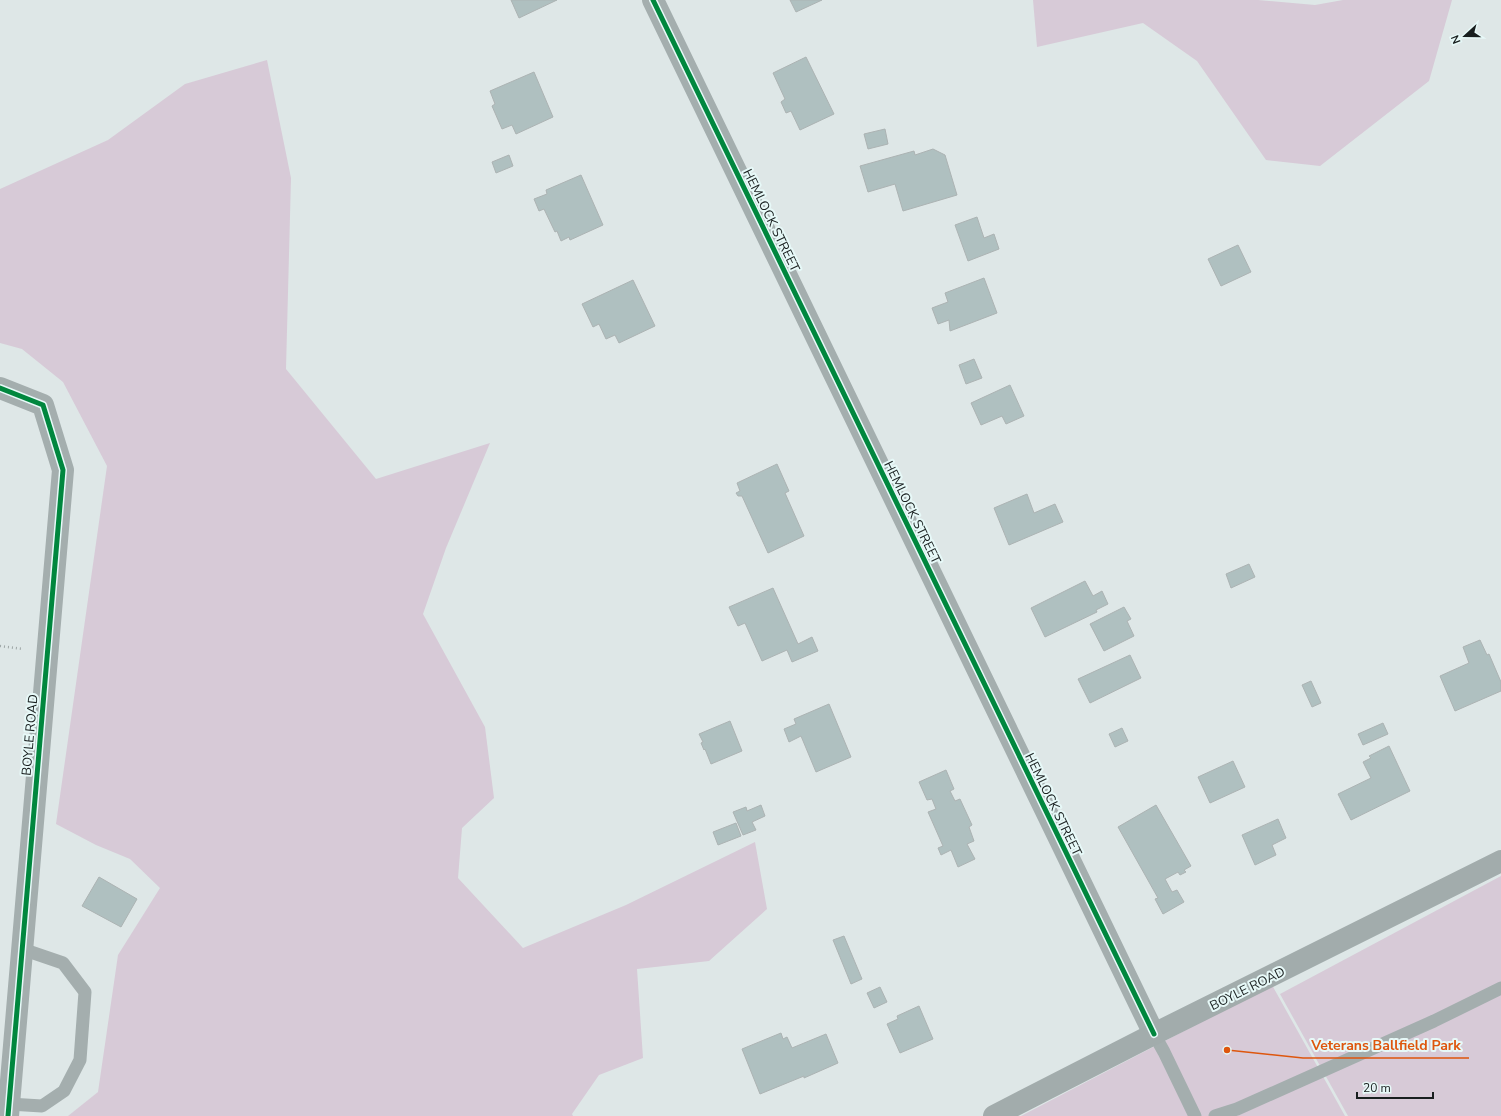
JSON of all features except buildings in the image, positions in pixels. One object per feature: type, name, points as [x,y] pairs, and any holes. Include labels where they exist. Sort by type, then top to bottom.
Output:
[{"type":"street","name":"HEMLOCK STREET","points":[[653,0],[1154,1034]]},
{"type":"street","name":"BOYLE ROAD","points":[[0,388],[43,405],[63,470],[8,1110]]},
{"type":"street","name":"BOYLE ROAD","points":[[994,1116],[1154,1034],[1501,861]]},
{"type":"lane","points":[[8,1110],[42,1106],[64,1091],[80,1060],[84,992],[63,963],[22,949]]},
{"type":"lane","points":[[1215,1116],[1237,1109],[1427,1024],[1501,988]]},
{"type":"lane","points":[[1154,1034],[1194,1116]]},
{"type":"shaded area","points":[[1033,0],[1258,0],[1315,5],[1343,0],[1452,0],[1429,81],[1320,166],[1266,160],[1197,61],[1143,23],[1037,47]]},
{"type":"shaded area","points":[[267,60],[291,178],[286,369],[376,479],[490,443],[446,548],[423,614],[485,727],[494,798],[462,828],[458,878],[523,948],[626,905],[755,842],[767,909],[709,961],[637,969],[643,1058],[599,1075],[572,1114],[573,1116],[68,1116],[98,1092],[118,955],[160,888],[130,859],[96,845],[56,824],[107,466],[63,382],[22,349],[0,343],[0,189],[108,140],[185,84]]},
{"type":"shaded area","points":[[1501,876],[1501,1116],[1348,1116],[1280,994]]},
{"type":"shaded area","points":[[1272,985],[1345,1116],[1021,1116]]},
{"type":"cycle path","points":[[653,0],[1154,1034]]},
{"type":"cycle path","points":[[0,388],[43,405],[63,470],[8,1116]]},
{"type":"place","name":"Veterans Ballfield Park","points":[[1227,1050]]}]
